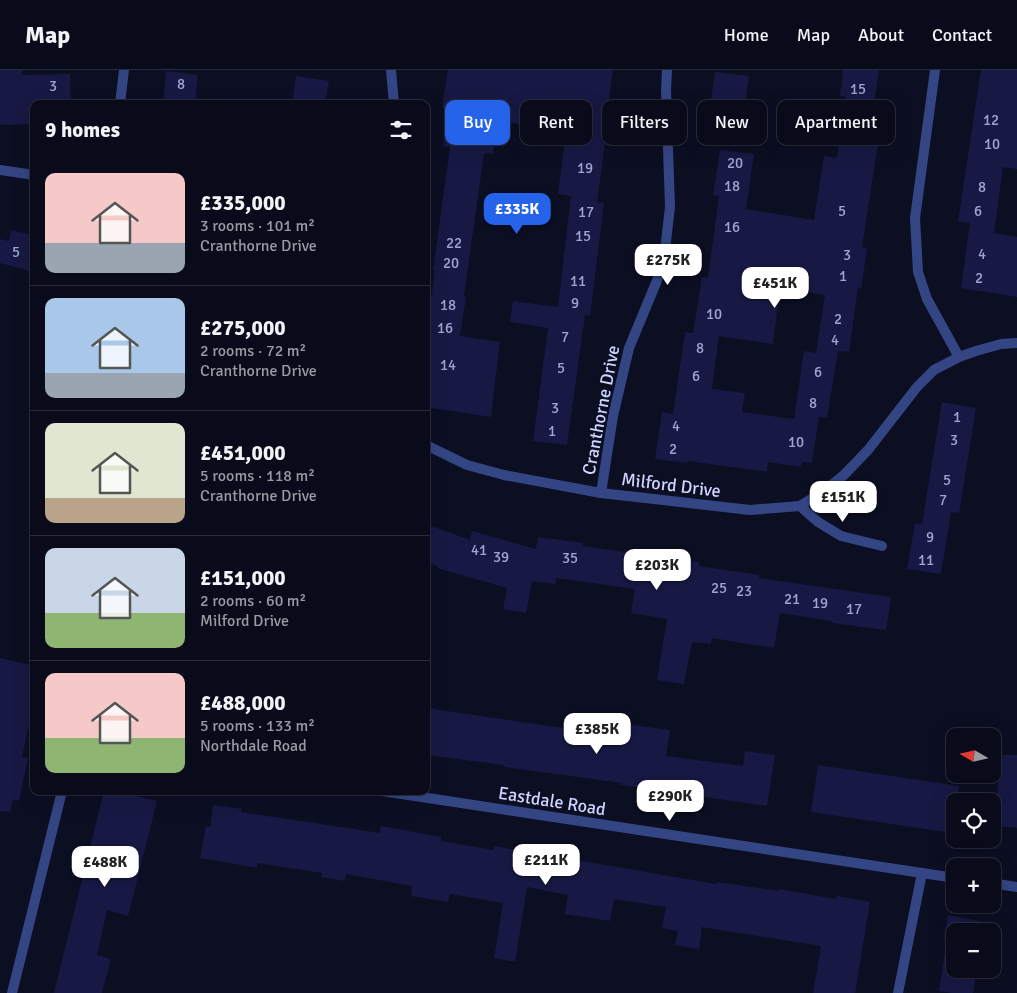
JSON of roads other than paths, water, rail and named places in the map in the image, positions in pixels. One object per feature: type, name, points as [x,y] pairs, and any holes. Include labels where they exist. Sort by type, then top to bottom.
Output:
[{"type":"street","points":[[120,100],[124,70]]},
{"type":"street","points":[[391,70],[394,100]]},
{"type":"street","name":"Cranthorne Drive","points":[[602,493],[613,416],[629,348],[664,259],[670,206],[667,70]]},
{"type":"street","points":[[935,70],[915,218],[918,272],[927,299],[959,357]]},
{"type":"street","points":[[0,170],[30,174]]},
{"type":"street","name":"Milford Drive","points":[[430,448],[467,465],[504,475],[602,493],[750,510],[800,506],[824,491],[844,475],[868,450],[916,386],[934,370],[959,357],[1001,344],[1017,344]]},
{"type":"street","points":[[800,506],[818,522],[841,536],[882,546]]},
{"type":"street","points":[[12,993],[61,795]]},
{"type":"street","name":"Eastdale Road","points":[[408,795],[946,877]]},
{"type":"street","points":[[898,993],[922,873]]},
{"type":"street","points":[[1001,884],[1017,887]]}]
